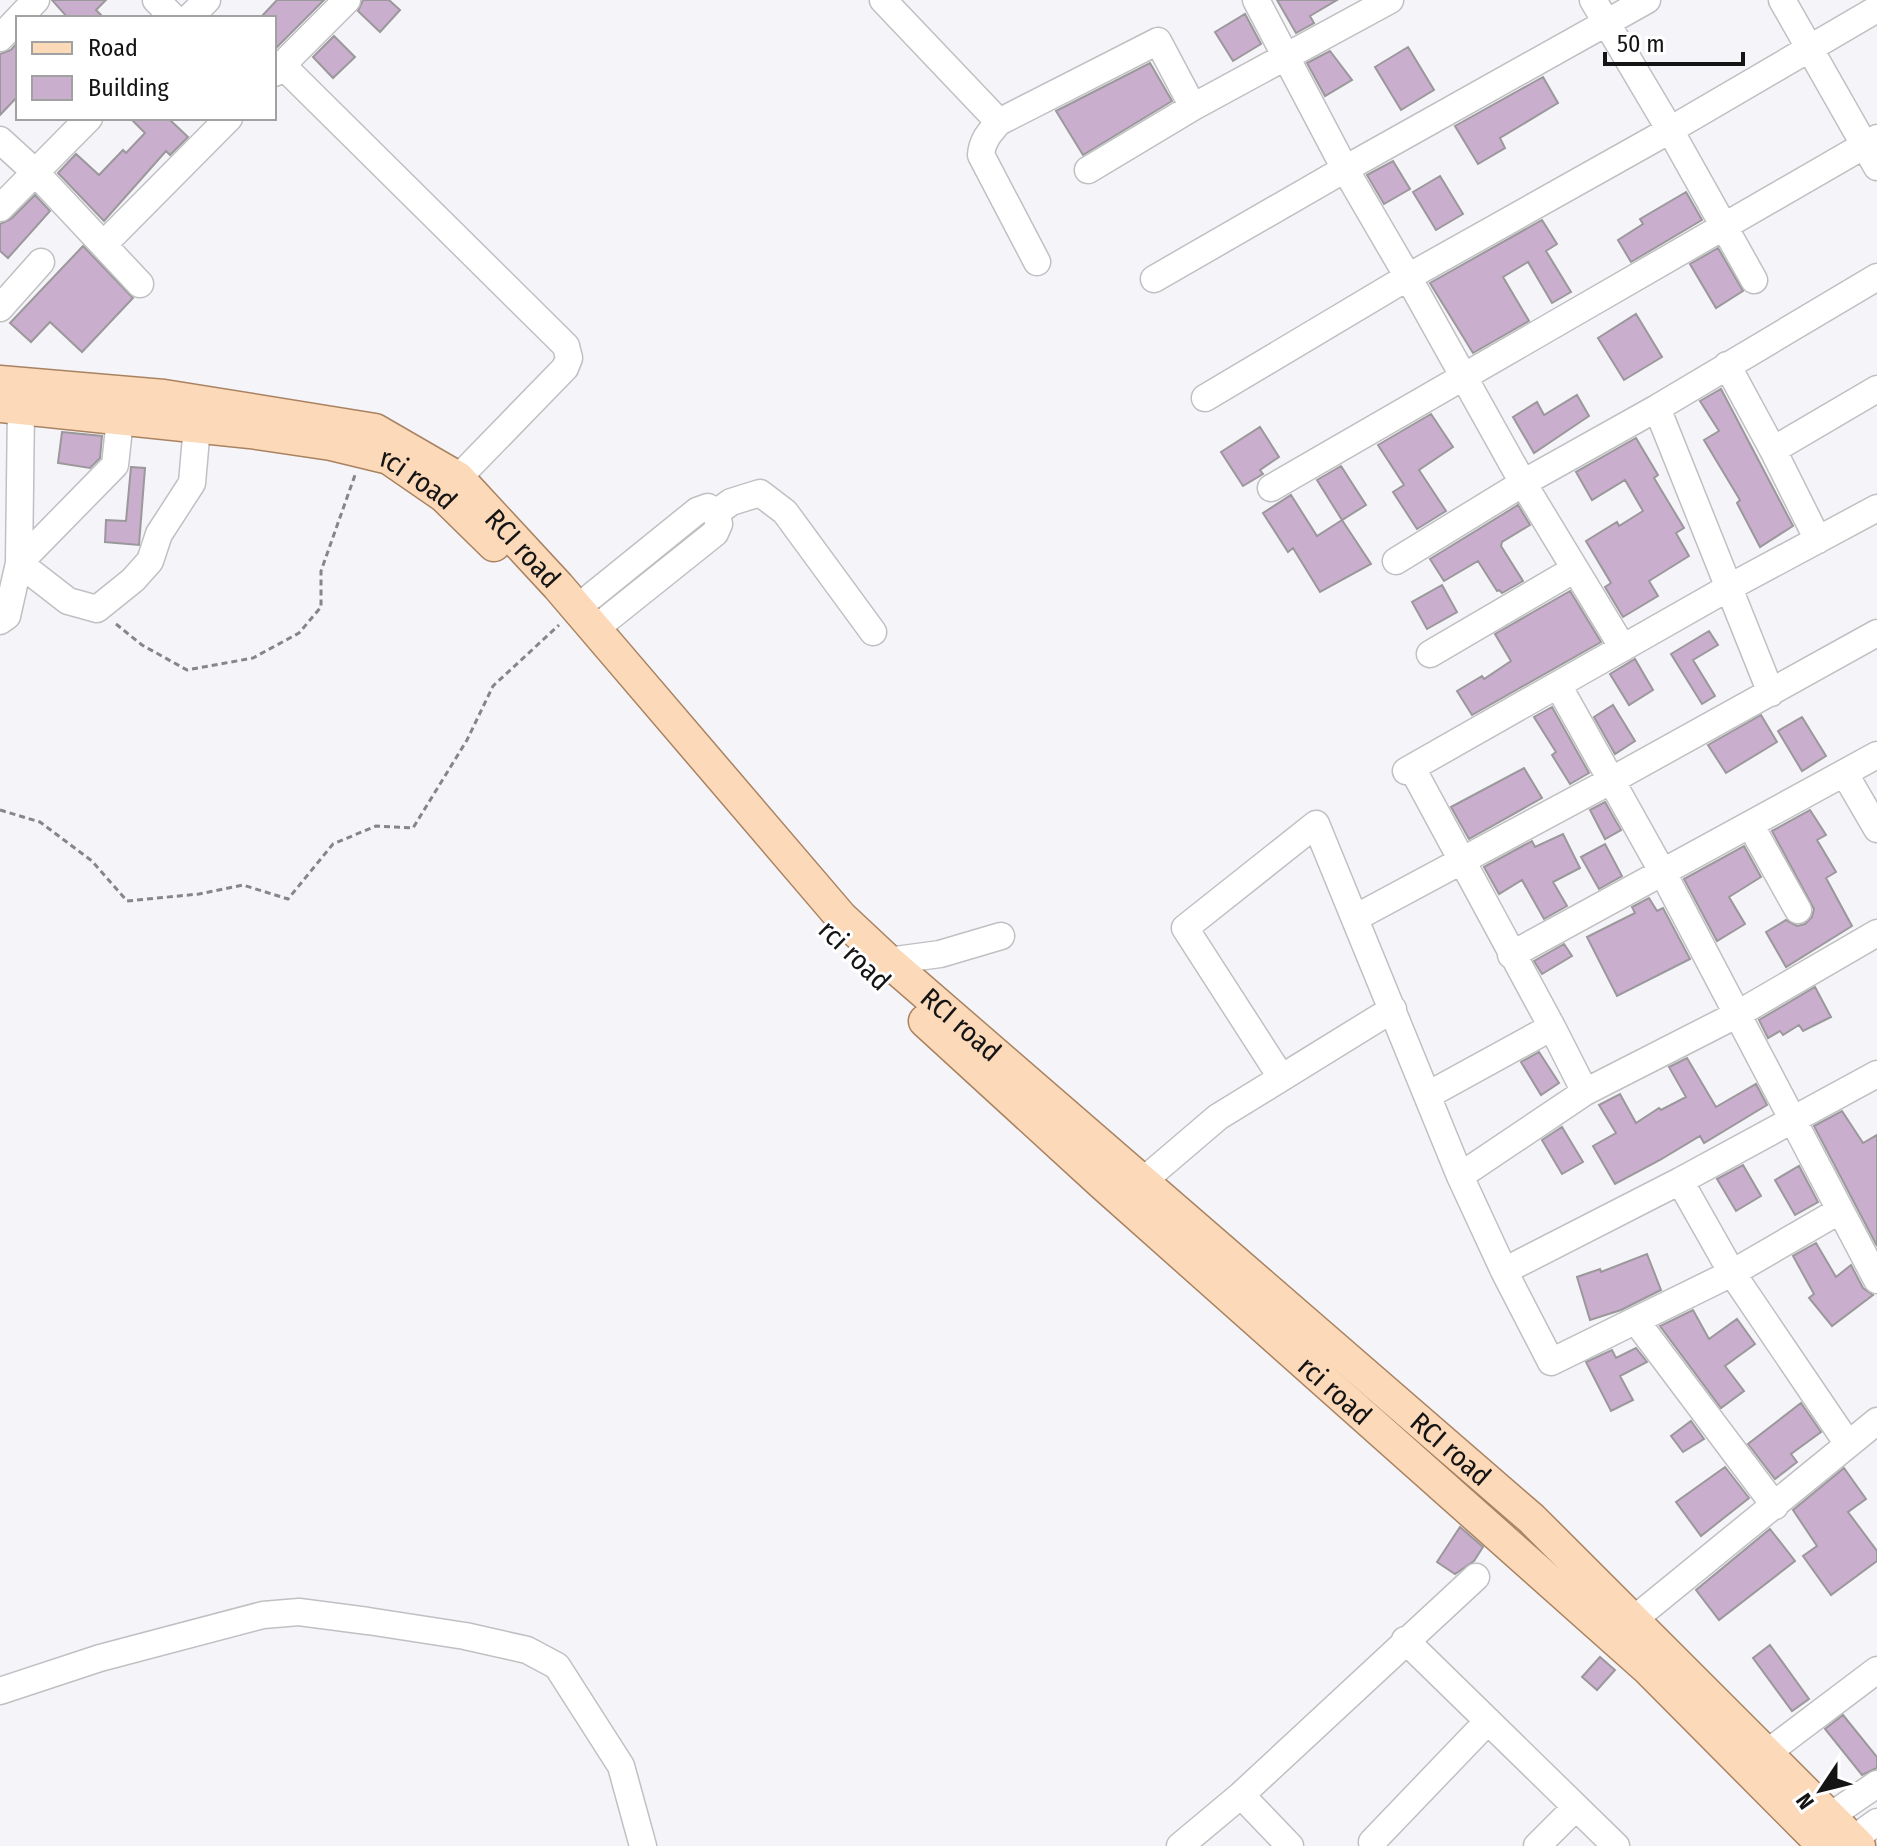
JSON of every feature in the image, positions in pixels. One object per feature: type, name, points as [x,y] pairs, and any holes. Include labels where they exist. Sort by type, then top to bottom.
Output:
[{"type":"main road","name":"RCI road","points":[[0,382],[164,396],[375,430],[458,478],[697,765],[841,917],[1143,1181],[1199,1250],[1532,1519],[1848,1834]]},
{"type":"main road","name":"rci road","points":[[10,407],[277,436],[389,458],[444,496],[578,620]]},
{"type":"main road","name":"rci road","points":[[697,765],[791,891],[868,970],[1199,1250],[1647,1668],[1848,1834]]},
{"type":"street","points":[[156,0],[172,16]]},
{"type":"street","points":[[191,16],[207,0]]},
{"type":"street","points":[[347,0],[278,69],[566,346],[569,358],[565,368],[458,478]]},
{"type":"street","points":[[883,0],[999,122]]},
{"type":"street","points":[[1256,0],[1345,169],[1523,483],[1623,648]]},
{"type":"street","points":[[1088,170],[1193,107],[1390,0]]},
{"type":"street","points":[[1593,0],[1754,280]]},
{"type":"street","points":[[1154,279],[1647,0]]},
{"type":"street","points":[[1271,488],[1724,226],[1873,150],[1782,0]]},
{"type":"street","points":[[1205,398],[1408,277],[1811,50],[1877,9]]},
{"type":"street","points":[[0,38],[16,17]]},
{"type":"street","points":[[1037,262],[981,155],[987,135],[999,122],[1158,41],[1193,107]]},
{"type":"street","points":[[0,208],[87,120]]},
{"type":"street","points":[[104,244],[227,120]]},
{"type":"street","points":[[0,140],[35,172],[140,284]]},
{"type":"street","points":[[0,308],[41,262]]},
{"type":"street","points":[[1396,561],[1523,483],[1657,408],[1877,277]]},
{"type":"street","points":[[1727,365],[1818,540]]},
{"type":"street","points":[[1773,450],[1877,389]]},
{"type":"street","points":[[0,621],[7,616],[19,563],[10,407]]},
{"type":"street","points":[[1657,408],[1771,693]]},
{"type":"street","points":[[19,563],[115,465],[120,419]]},
{"type":"street","points":[[19,563],[68,601],[97,609],[133,580],[150,561],[159,534],[192,483],[197,426]]},
{"type":"street","points":[[578,620],[697,511],[708,507],[716,513],[731,502],[760,493],[785,512],[873,632]]},
{"type":"street","points":[[1585,1092],[1409,770],[1728,588],[1877,508]]},
{"type":"street","points":[[1430,654],[1575,569]]},
{"type":"street","points":[[1355,918],[1877,633]]},
{"type":"street","points":[[1558,685],[1663,873],[1877,1278]]},
{"type":"street","points":[[1511,955],[1877,755]]},
{"type":"street","points":[[1845,774],[1877,829]]},
{"type":"street","points":[[1281,1077],[1185,928],[1316,824],[1460,1176],[1551,1362],[1732,1273],[1839,1211]]},
{"type":"street","points":[[1751,826],[1798,910]]},
{"type":"street","points":[[1460,1176],[1585,1092],[1736,1015],[1877,933]]},
{"type":"street","points":[[888,961],[940,954],[1001,936]]},
{"type":"street","points":[[1143,1181],[1218,1117],[1393,1009]]},
{"type":"street","points":[[1428,1095],[1552,1027]]},
{"type":"street","points":[[1504,1271],[1876,1078]]},
{"type":"street","points":[[1680,1181],[1732,1273],[1848,1444]]},
{"type":"street","points":[[1636,1321],[1775,1506]]},
{"type":"street","points":[[1633,1620],[1877,1421]]},
{"type":"street","points":[[1180,1846],[1241,1795],[1476,1577]]},
{"type":"street","points":[[0,1691],[100,1658],[263,1615],[299,1612],[465,1636],[527,1650],[557,1666],[621,1766],[643,1846]]},
{"type":"street","points":[[1405,1640],[1616,1846]]},
{"type":"street","points":[[1767,1753],[1877,1670]]},
{"type":"street","points":[[1372,1842],[1488,1721]]},
{"type":"street","points":[[1848,1834],[1877,1784]]},
{"type":"street","points":[[1241,1795],[1290,1846]]},
{"type":"street","points":[[1537,1846],[1576,1807]]},
{"type":"path","points":[[97,609],[142,645],[187,670],[253,658],[299,633],[321,607],[321,571],[364,452]]},
{"type":"path","points":[[0,810],[40,822],[92,861],[127,901],[199,894],[243,885],[288,899],[333,844],[376,826],[413,828],[467,740],[493,686],[578,620]]},
{"type":"building","points":[[52,0],[106,0],[96,10],[102,16],[66,16]]},
{"type":"building","points":[[277,0],[324,0],[276,48],[276,16],[262,16]]},
{"type":"building","points":[[363,0],[389,0],[400,10],[380,32],[358,11]]},
{"type":"building","points":[[1277,0],[1337,0],[1310,16],[1314,23],[1296,33]]},
{"type":"building","points":[[1245,14],[1261,44],[1233,61],[1215,32]]},
{"type":"building","points":[[334,36],[355,57],[333,78],[313,57]]},
{"type":"building","points":[[16,44],[16,98],[0,115],[0,54]]},
{"type":"building","points":[[1408,47],[1434,90],[1401,110],[1375,67]]},
{"type":"building","points":[[1330,51],[1352,80],[1325,96],[1307,63]]},
{"type":"building","points":[[1150,63],[1172,101],[1083,155],[1056,111]]},
{"type":"building","points":[[1543,77],[1558,103],[1500,138],[1505,148],[1478,164],[1455,126]]},
{"type":"building","points":[[132,120],[170,120],[188,137],[170,155],[166,151],[104,221],[58,173],[76,154],[99,175],[145,133]]},
{"type":"building","points":[[1393,161],[1410,189],[1384,204],[1367,175]]},
{"type":"building","points":[[1440,176],[1463,214],[1436,230],[1413,192]]},
{"type":"building","points":[[1686,192],[1702,220],[1631,262],[1618,240],[1643,224],[1640,219]]},
{"type":"building","points":[[35,195],[50,211],[8,258],[0,251],[0,224],[11,219]]},
{"type":"building","points":[[1542,220],[1557,244],[1546,251],[1571,292],[1552,303],[1528,262],[1503,277],[1529,321],[1473,353],[1430,283]]},
{"type":"building","points":[[83,246],[133,298],[82,352],[50,322],[31,342],[10,323]]},
{"type":"building","points":[[1718,248],[1743,291],[1716,308],[1690,264]]},
{"type":"building","points":[[1636,314],[1662,357],[1624,380],[1598,338]]},
{"type":"building","points":[[1721,389],[1793,526],[1760,547],[1737,503],[1740,500],[1704,440],[1719,431],[1700,401]]},
{"type":"building","points":[[1577,395],[1589,416],[1534,453],[1513,417],[1537,402],[1544,415]]},
{"type":"building","points":[[1431,414],[1453,447],[1419,470],[1446,511],[1417,529],[1393,492],[1404,485],[1378,445]]},
{"type":"building","points":[[1260,427],[1279,457],[1260,470],[1263,474],[1243,486],[1221,452]]},
{"type":"building","points":[[62,432],[102,436],[100,458],[90,468],[58,463]]},
{"type":"building","points":[[1636,438],[1658,475],[1654,478],[1684,528],[1676,533],[1689,556],[1649,581],[1658,596],[1623,617],[1605,587],[1611,583],[1586,541],[1643,511],[1625,480],[1592,500],[1576,472]]},
{"type":"building","points":[[1341,466],[1366,505],[1342,520],[1317,480]]},
{"type":"building","points":[[131,467],[145,468],[139,545],[105,542],[106,520],[126,521]]},
{"type":"building","points":[[1291,495],[1317,536],[1342,520],[1371,564],[1320,592],[1293,548],[1288,552],[1263,513]]},
{"type":"building","points":[[1518,505],[1530,525],[1502,542],[1501,546],[1523,581],[1502,593],[1497,591],[1478,561],[1444,581],[1430,559]]},
{"type":"building","points":[[1442,585],[1457,612],[1427,629],[1412,602]]},
{"type":"building","points":[[1570,591],[1601,642],[1472,715],[1457,691],[1482,676],[1484,679],[1511,661],[1495,634]]},
{"type":"building","points":[[1709,631],[1718,645],[1693,660],[1715,696],[1702,704],[1671,654]]},
{"type":"building","points":[[1635,659],[1653,690],[1629,705],[1610,674]]},
{"type":"building","points":[[1613,705],[1635,741],[1615,754],[1594,717]]},
{"type":"building","points":[[1552,707],[1589,773],[1570,784],[1552,755],[1556,752],[1534,717]]},
{"type":"building","points":[[1761,715],[1777,742],[1726,773],[1708,745]]},
{"type":"building","points":[[1802,717],[1826,756],[1802,771],[1778,731]]},
{"type":"building","points":[[1524,768],[1542,798],[1469,839],[1451,807]]},
{"type":"building","points":[[1605,802],[1621,830],[1605,839],[1590,810]]},
{"type":"building","points":[[1810,810],[1826,835],[1817,840],[1836,872],[1826,878],[1852,926],[1786,967],[1766,932],[1786,920],[1797,926],[1805,924],[1812,917],[1814,909],[1772,831]]},
{"type":"building","points":[[1563,834],[1580,868],[1553,882],[1567,906],[1544,919],[1522,880],[1499,894],[1484,867],[1532,841],[1535,847]]},
{"type":"building","points":[[1605,844],[1622,876],[1599,889],[1581,857]]},
{"type":"building","points":[[1744,846],[1761,877],[1729,897],[1745,924],[1717,941],[1684,879]]},
{"type":"building","points":[[1649,898],[1657,911],[1663,908],[1690,959],[1617,996],[1587,937],[1635,913],[1632,907]]},
{"type":"building","points":[[1564,944],[1572,956],[1542,974],[1534,961]]},
{"type":"building","points":[[1815,987],[1831,1017],[1803,1031],[1799,1025],[1783,1035],[1780,1031],[1768,1038],[1759,1020]]},
{"type":"building","points":[[1539,1052],[1559,1083],[1541,1095],[1521,1062]]},
{"type":"building","points":[[1687,1058],[1716,1107],[1756,1084],[1767,1105],[1704,1143],[1700,1136],[1615,1184],[1593,1146],[1616,1133],[1599,1105],[1620,1094],[1636,1123],[1659,1108],[1661,1110],[1686,1097],[1669,1067]]},
{"type":"building","points":[[1842,1111],[1863,1143],[1877,1135],[1877,1246],[1814,1126]]},
{"type":"building","points":[[1562,1127],[1583,1162],[1562,1174],[1542,1140]]},
{"type":"building","points":[[1743,1165],[1761,1196],[1736,1211],[1717,1179]]},
{"type":"building","points":[[1799,1166],[1818,1202],[1795,1215],[1775,1180]]},
{"type":"building","points":[[1816,1243],[1836,1277],[1851,1265],[1863,1288],[1873,1295],[1832,1326],[1809,1298],[1814,1294],[1793,1256]]},
{"type":"building","points":[[1647,1254],[1661,1290],[1621,1310],[1590,1320],[1577,1277],[1600,1269],[1601,1272]]},
{"type":"building","points":[[1693,1310],[1709,1339],[1737,1319],[1755,1344],[1725,1366],[1744,1391],[1721,1408],[1660,1326]]},
{"type":"building","points":[[1636,1348],[1647,1362],[1620,1376],[1633,1400],[1611,1411],[1586,1362],[1612,1350],[1616,1358]]},
{"type":"building","points":[[1801,1403],[1821,1432],[1791,1454],[1797,1462],[1775,1479],[1748,1444]]},
{"type":"building","points":[[1691,1421],[1704,1439],[1683,1452],[1671,1436]]},
{"type":"building","points":[[1725,1467],[1749,1498],[1701,1536],[1676,1502]]},
{"type":"building","points":[[1844,1468],[1866,1499],[1848,1512],[1877,1551],[1877,1561],[1831,1595],[1803,1556],[1817,1546],[1793,1510]]},
{"type":"building","points":[[1460,1527],[1483,1547],[1474,1561],[1455,1574],[1437,1562]]},
{"type":"building","points":[[1770,1529],[1795,1561],[1719,1620],[1696,1590]]},
{"type":"building","points":[[1770,1645],[1809,1699],[1792,1711],[1753,1658]]},
{"type":"building","points":[[1600,1657],[1615,1670],[1597,1690],[1582,1677]]},
{"type":"building","points":[[1843,1715],[1877,1757],[1877,1768],[1862,1775],[1825,1729]]}]
